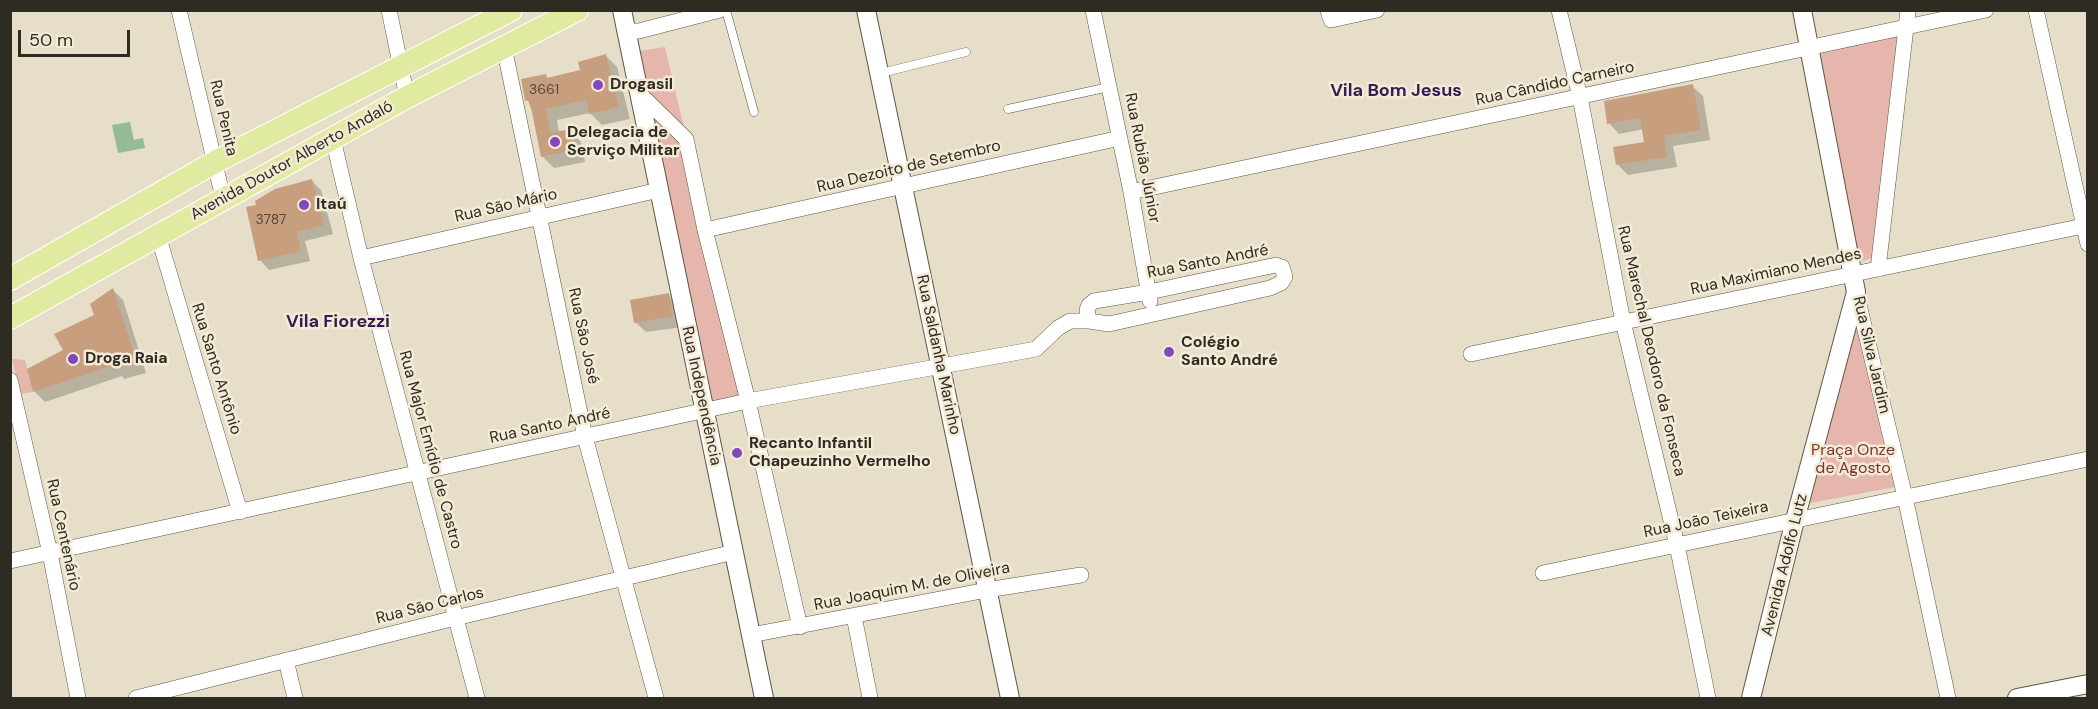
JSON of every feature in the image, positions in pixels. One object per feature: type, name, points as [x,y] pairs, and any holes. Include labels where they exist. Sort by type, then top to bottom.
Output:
[{"type":"main road","name":"Avenida Doutor Alberto Andaló","points":[[10,279],[215,162],[511,10]]},
{"type":"main road","name":"Avenida Doutor Alberto Andaló","points":[[10,318],[407,97],[577,10]]},
{"type":"street","name":"Rua Penita","points":[[179,10],[223,198]]},
{"type":"street","points":[[388,10],[407,97]]},
{"type":"street","name":"Rua Independência","points":[[622,10],[764,699]]},
{"type":"street","points":[[626,31],[639,31],[720,10]]},
{"type":"street","name":"Rua Saldanha Marinho","points":[[866,10],[1010,699]]},
{"type":"street","name":"Rua Rubião Júnior","points":[[1093,10],[1131,192],[1152,313]]},
{"type":"street","points":[[1329,16],[1377,10]]},
{"type":"street","name":"Rua Marechal Deodoro da Fonseca","points":[[1559,10],[1580,97],[1623,322],[1677,545],[1708,699]]},
{"type":"street","name":"Rua Silva Jardim","points":[[1802,10],[1854,283],[1905,497],[1948,699]]},
{"type":"street","points":[[1878,269],[1908,27],[1908,10]]},
{"type":"street","name":"Rua Cândido Carneiro","points":[[1131,192],[1986,10]]},
{"type":"street","points":[[2036,10],[2086,226],[2088,244]]},
{"type":"street","name":"Rua São José","points":[[504,47],[585,437],[656,699]]},
{"type":"street","points":[[639,93],[686,139],[705,230],[748,401],[800,627]]},
{"type":"street","name":"Rua Dezoito de Setembro","points":[[705,230],[1120,138]]},
{"type":"street","name":"Rua Major Emídio de Castro","points":[[333,139],[361,258],[477,699]]},
{"type":"street","name":"Rua São Mário","points":[[361,258],[659,190]]},
{"type":"street","name":"Rua Maximiano Mendes","points":[[1471,354],[1623,322],[1854,283],[1878,269],[2086,226]]},
{"type":"street","name":"Rua Santo Antônio","points":[[158,235],[240,512]]},
{"type":"street","name":"Rua Santo André","points":[[10,561],[748,401],[1036,349],[1058,328],[1070,321],[1109,324],[1270,288],[1281,283],[1285,277],[1282,267],[1276,264],[1149,292],[1094,301],[1087,310],[1089,321]]},
{"type":"street","points":[[1222,276],[1224,298]]},
{"type":"street","name":"Avenida Adolfo Lutz","points":[[1751,699],[1854,283]]},
{"type":"street","points":[[1179,285],[1183,306]]},
{"type":"street","name":"Rua Centenário","points":[[10,380],[50,554],[78,699]]},
{"type":"street","name":"Rua João Teixeira","points":[[1544,573],[2088,459]]},
{"type":"street","name":"Rua São Carlos","points":[[136,699],[455,618],[734,552]]},
{"type":"street","name":"Rua Joaquim M. de Oliveira","points":[[751,635],[987,590],[1081,575]]},
{"type":"street","points":[[854,616],[870,699]]},
{"type":"street","points":[[286,660],[295,699]]},
{"type":"street","points":[[2017,699],[2088,684]]},
{"type":"lane","points":[[726,10],[754,112]]},
{"type":"lane","points":[[879,74],[966,52]]},
{"type":"lane","points":[[1008,109],[1109,87]]},
{"type":"green space","points":[[1901,29],[1872,258],[1855,263],[1816,51]]},
{"type":"green space","points":[[665,47],[685,132],[647,93],[638,51]]},
{"type":"green space","points":[[645,103],[681,139],[744,401],[710,411]]},
{"type":"green space","name":"Praça Onze de Agosto","points":[[1856,319],[1895,487],[1805,504]]},
{"type":"green space","points":[[12,359],[25,360],[33,392],[20,394]]},
{"type":"shaded area","points":[[130,122],[134,140],[143,138],[145,148],[118,153],[112,125]]},
{"type":"building","points":[[606,54],[619,107],[589,114],[586,100],[546,109],[551,133],[570,129],[574,150],[541,157],[532,112],[528,100],[525,101],[521,79],[546,74],[547,78],[580,70],[578,62]]},
{"type":"building","points":[[1693,84],[1701,130],[1664,136],[1667,157],[1616,165],[1613,147],[1644,142],[1640,118],[1607,124],[1604,101]]},
{"type":"building","points":[[312,179],[324,225],[297,232],[301,251],[258,261],[246,207],[256,205],[255,201],[275,189]]},
{"type":"building","points":[[113,288],[137,363],[112,369],[111,366],[33,392],[27,369],[63,350],[54,334],[94,315],[90,304]]},
{"type":"building","points":[[669,293],[673,316],[634,323],[630,300]]},
{"type":"place","name":"Drogasil","points":[[598,85]]},
{"type":"place","name":"Delegacia de Serviço Militar","points":[[555,142]]},
{"type":"place","name":"Itaú","points":[[304,205]]},
{"type":"place","name":"Colégio Santo André","points":[[1169,352]]},
{"type":"place","name":"Droga Raia","points":[[73,359]]},
{"type":"place","name":"Recanto Infantil Chapeuzinho Vermelho","points":[[737,453]]},
{"type":"district","name":"Vila Bom Jesus","points":[[1396,91]]},
{"type":"district","name":"Vila Fiorezzi","points":[[338,322]]}]
